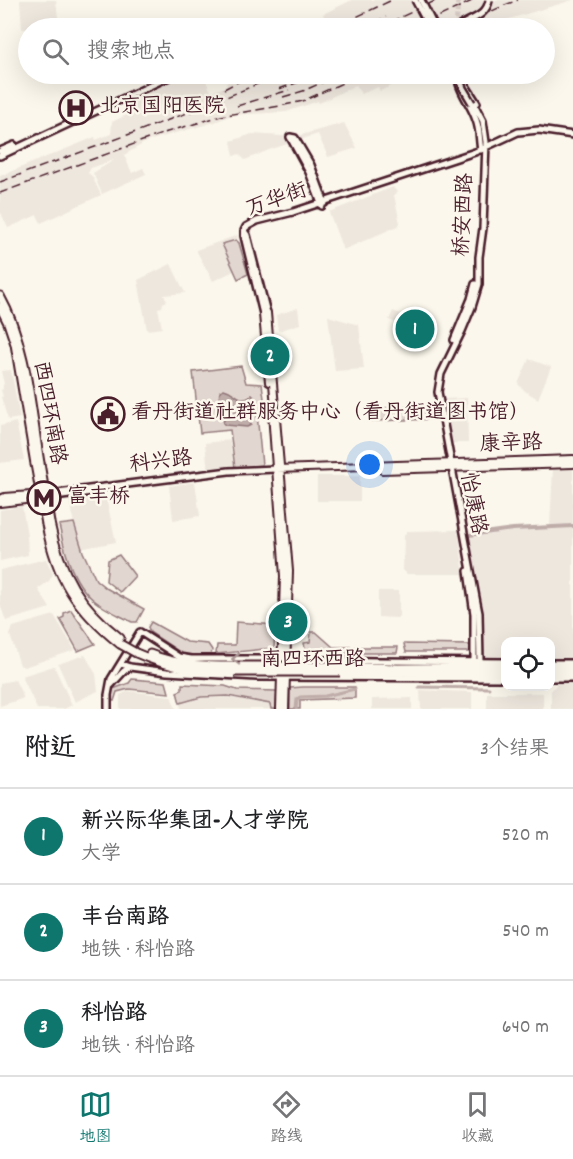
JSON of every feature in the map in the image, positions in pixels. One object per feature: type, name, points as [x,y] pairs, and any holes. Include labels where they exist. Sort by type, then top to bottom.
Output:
[{"type":"highway","name":"西四环南路","points":[[2,294],[3,308],[14,325],[22,355],[51,547],[58,570],[87,615],[100,628],[137,651]]},
{"type":"highway","name":"西四环南路","points":[[48,523],[72,590],[121,642]]},
{"type":"highway","points":[[64,562],[72,590],[72,601],[78,611]]},
{"type":"highway","points":[[58,570],[62,589]]},
{"type":"highway","points":[[79,597],[99,610]]},
{"type":"highway","name":"南四环西路","points":[[137,651],[175,659]]},
{"type":"highway","name":"南四环西路","points":[[137,651],[160,663],[193,670],[233,669]]},
{"type":"highway","points":[[175,659],[202,666],[233,669],[379,667]]},
{"type":"highway","points":[[340,669],[379,667]]},
{"type":"highway","name":"南四环西路","points":[[379,667],[501,668]]},
{"type":"highway","name":"南四环西路","points":[[379,667],[501,673]]},
{"type":"highway","points":[[555,668],[573,668]]},
{"type":"highway","points":[[193,670],[209,675]]},
{"type":"highway","points":[[443,677],[470,673]]},
{"type":"highway","points":[[555,676],[573,675]]},
{"type":"highway","points":[[555,677],[562,678]]},
{"type":"main road","points":[[415,0],[425,18]]},
{"type":"main road","points":[[421,0],[430,18]]},
{"type":"main road","points":[[473,18],[487,9],[489,0]]},
{"type":"main road","points":[[0,154],[148,84]]},
{"type":"main road","points":[[461,84],[476,119],[484,149]]},
{"type":"main road","points":[[462,84],[472,102]]},
{"type":"main road","points":[[464,84],[482,112],[487,129],[484,149]]},
{"type":"main road","name":"桥安西路","points":[[472,102],[479,119],[484,149]]},
{"type":"main road","name":"桥安西路","points":[[447,356],[462,331],[479,284],[479,256],[483,228],[483,121],[472,102]]},
{"type":"main road","name":"万华街","points":[[265,314],[247,235],[244,231],[260,223],[291,216],[522,134],[573,136]]},
{"type":"main road","points":[[290,137],[295,138],[311,165],[323,204],[290,137]]},
{"type":"main road","points":[[265,314],[284,576],[284,659],[280,709]]},
{"type":"main road","name":"怡康路","points":[[447,356],[439,380],[438,392],[449,466],[479,613],[477,662]]},
{"type":"main road","name":"康辛路","points":[[278,471],[573,462]]},
{"type":"main road","name":"科兴路","points":[[50,495],[229,471],[278,471]]},
{"type":"main road","points":[[0,501],[50,495]]},
{"type":"main road","name":"南四环西路","points":[[501,662],[379,667],[284,659],[175,659],[139,632],[120,663],[130,667],[209,675],[501,678]]},
{"type":"main road","points":[[106,709],[111,679],[120,663]]},
{"type":"main road","points":[[106,709],[105,691],[108,678],[120,663]]},
{"type":"main road","points":[[555,663],[573,663]]},
{"type":"main road","points":[[108,689],[123,671],[130,667]]},
{"type":"main road","points":[[562,678],[573,675]]},
{"type":"main road","points":[[283,677],[285,709]]},
{"type":"shaded area","points":[[20,0],[56,0],[58,18],[21,18]]},
{"type":"shaded area","points":[[352,0],[573,0],[513,18],[325,18],[323,14]]},
{"type":"shaded area","points":[[162,84],[207,84],[211,92],[225,87],[226,84],[395,84],[380,91],[378,87],[361,94],[356,85],[319,103],[318,101],[286,112],[232,115],[146,142],[124,155],[132,173],[143,168],[146,174],[102,194],[93,173],[114,160],[91,168],[88,173],[92,176],[101,195],[41,223],[37,215],[8,228],[0,211],[0,176],[95,137],[96,140],[111,134],[112,122],[128,114],[129,99]]},
{"type":"shaded area","points":[[344,123],[357,148],[328,157],[318,134],[245,160],[239,154],[234,156],[231,141],[252,134],[301,135]]},
{"type":"shaded area","points":[[393,187],[397,192],[394,195],[400,223],[398,226],[343,250],[329,212]]},
{"type":"shaded area","points":[[238,235],[237,241],[248,274],[238,279],[234,271],[213,281],[196,250]]},
{"type":"shaded area","points":[[236,240],[239,243],[248,274],[238,279],[222,244]]},
{"type":"shaded area","points":[[171,264],[185,293],[164,295],[167,301],[158,308],[162,328],[147,330],[138,280]]},
{"type":"shaded area","points":[[298,308],[300,324],[278,331],[276,315]]},
{"type":"shaded area","points":[[393,311],[431,325],[424,344],[399,335],[403,326],[389,320]]},
{"type":"shaded area","points":[[328,316],[359,325],[364,369],[335,371]]},
{"type":"shaded area","points":[[529,359],[551,367],[538,399],[518,384]]},
{"type":"shaded area","points":[[241,366],[246,383],[262,384],[266,413],[257,414],[262,465],[235,468],[230,430],[200,433],[193,372]]},
{"type":"shaded area","points":[[11,370],[20,418],[8,420],[1,397],[4,384],[1,371]]},
{"type":"shaded area","points":[[224,389],[240,398],[252,395],[254,397],[250,405],[251,425],[247,427],[223,423],[225,414],[219,396],[220,391]]},
{"type":"shaded area","points":[[467,398],[468,443],[452,443],[444,399]]},
{"type":"shaded area","points":[[384,408],[428,408],[436,414],[437,419],[372,421],[374,411],[384,410]]},
{"type":"shaded area","points":[[16,422],[24,460],[0,463],[0,426]]},
{"type":"shaded area","points":[[230,440],[234,468],[208,472],[205,443]]},
{"type":"shaded area","points":[[573,468],[573,525],[550,526],[553,469]]},
{"type":"shaded area","points":[[317,476],[360,476],[360,501],[317,501]]},
{"type":"shaded area","points":[[195,482],[200,516],[174,520],[169,486]]},
{"type":"shaded area","points":[[105,493],[116,542],[79,549],[69,499]]},
{"type":"shaded area","points":[[22,506],[28,555],[0,561],[0,510]]},
{"type":"shaded area","points":[[74,523],[83,552],[96,580],[144,609],[137,622],[132,622],[99,604],[90,597],[76,579],[67,558],[59,525]]},
{"type":"shaded area","points":[[573,526],[573,659],[555,659],[555,637],[501,637],[501,659],[483,658],[482,611],[469,536],[512,530]]},
{"type":"shaded area","points":[[458,530],[464,574],[407,574],[403,570],[404,536],[407,531]]},
{"type":"shaded area","points":[[119,555],[135,576],[120,592],[106,581],[108,560]]},
{"type":"shaded area","points":[[46,559],[53,574],[49,581],[38,589],[50,608],[6,621],[0,604],[0,570]]},
{"type":"shaded area","points":[[378,591],[399,591],[399,616],[397,618],[378,617]]},
{"type":"shaded area","points":[[71,610],[95,644],[78,651],[60,619],[64,617],[64,613]]},
{"type":"shaded area","points":[[54,615],[75,650],[24,667],[20,665],[10,635],[13,627]]},
{"type":"shaded area","points":[[151,622],[187,642],[208,644],[212,650],[211,655],[186,656],[150,632],[148,627]]},
{"type":"shaded area","points":[[236,622],[275,625],[274,648],[216,654],[217,645],[235,645]]},
{"type":"shaded area","points":[[311,632],[316,632],[333,647],[398,647],[397,653],[339,653],[330,650],[305,649],[304,643],[310,642]]},
{"type":"shaded area","points":[[404,644],[471,645],[469,652],[406,652]]},
{"type":"shaded area","points":[[85,655],[96,674],[98,691],[75,702],[58,664]]},
{"type":"shaded area","points":[[54,666],[72,705],[64,709],[37,709],[22,676]]},
{"type":"shaded area","points":[[132,679],[166,682],[169,693],[129,689],[117,692],[114,701],[110,700],[113,689],[129,683]]},
{"type":"shaded area","points":[[15,680],[24,698],[0,706],[0,683]]},
{"type":"shaded area","points":[[560,680],[573,680],[573,709],[551,709],[551,691],[555,691],[555,686]]},
{"type":"shaded area","points":[[182,684],[225,686],[237,690],[277,691],[276,709],[271,709],[270,704],[228,696],[201,697],[180,703],[177,692],[182,690]]},
{"type":"shaded area","points":[[355,687],[355,698],[300,700],[300,709],[290,709],[290,688]]},
{"type":"shaded area","points":[[420,690],[472,692],[472,709],[421,709]]},
{"type":"shaded area","points":[[128,691],[171,696],[176,709],[120,709],[120,695]]},
{"type":"shaded area","points":[[487,693],[543,693],[543,709],[487,709]]},
{"type":"shaded area","points":[[228,697],[269,704],[270,709],[181,709],[180,704],[201,698]]},
{"type":"shaded area","points":[[412,698],[412,709],[372,709],[372,699]]},
{"type":"waterway","points":[[469,535],[513,529],[573,526]]},
{"type":"waterway","points":[[419,687],[489,688]]},
{"type":"waterway","points":[[296,709],[297,699],[300,697],[325,696],[355,689]]},
{"type":"tunnel","points":[[457,18],[458,0]]},
{"type":"railway","points":[[354,18],[392,0]]},
{"type":"railway","points":[[399,18],[437,0]]},
{"type":"railway","points":[[436,18],[474,0]]},
{"type":"railway","points":[[477,18],[518,0]]},
{"type":"railway","points":[[224,89],[234,84]]},
{"type":"railway","points":[[0,182],[198,109],[257,84]]},
{"type":"railway","points":[[279,89],[293,84]]},
{"type":"railway","points":[[283,97],[319,84]]},
{"type":"railway","points":[[0,193],[167,132],[221,116],[303,101],[340,84]]},
{"type":"railway","points":[[237,106],[289,90]]},
{"type":"place","name":"北京国阳医院","points":[[76,108]]},
{"type":"place","name":"新兴际华集团-人才学院","points":[[415,329]]},
{"type":"place","name":"丰台南路","points":[[270,356]]},
{"type":"place","name":"看丹街道社群服务中心（看丹街道图书馆）","points":[[108,414]]},
{"type":"place","name":"富丰桥","points":[[44,498]]},
{"type":"place","name":"科怡路","points":[[288,622]]}]
